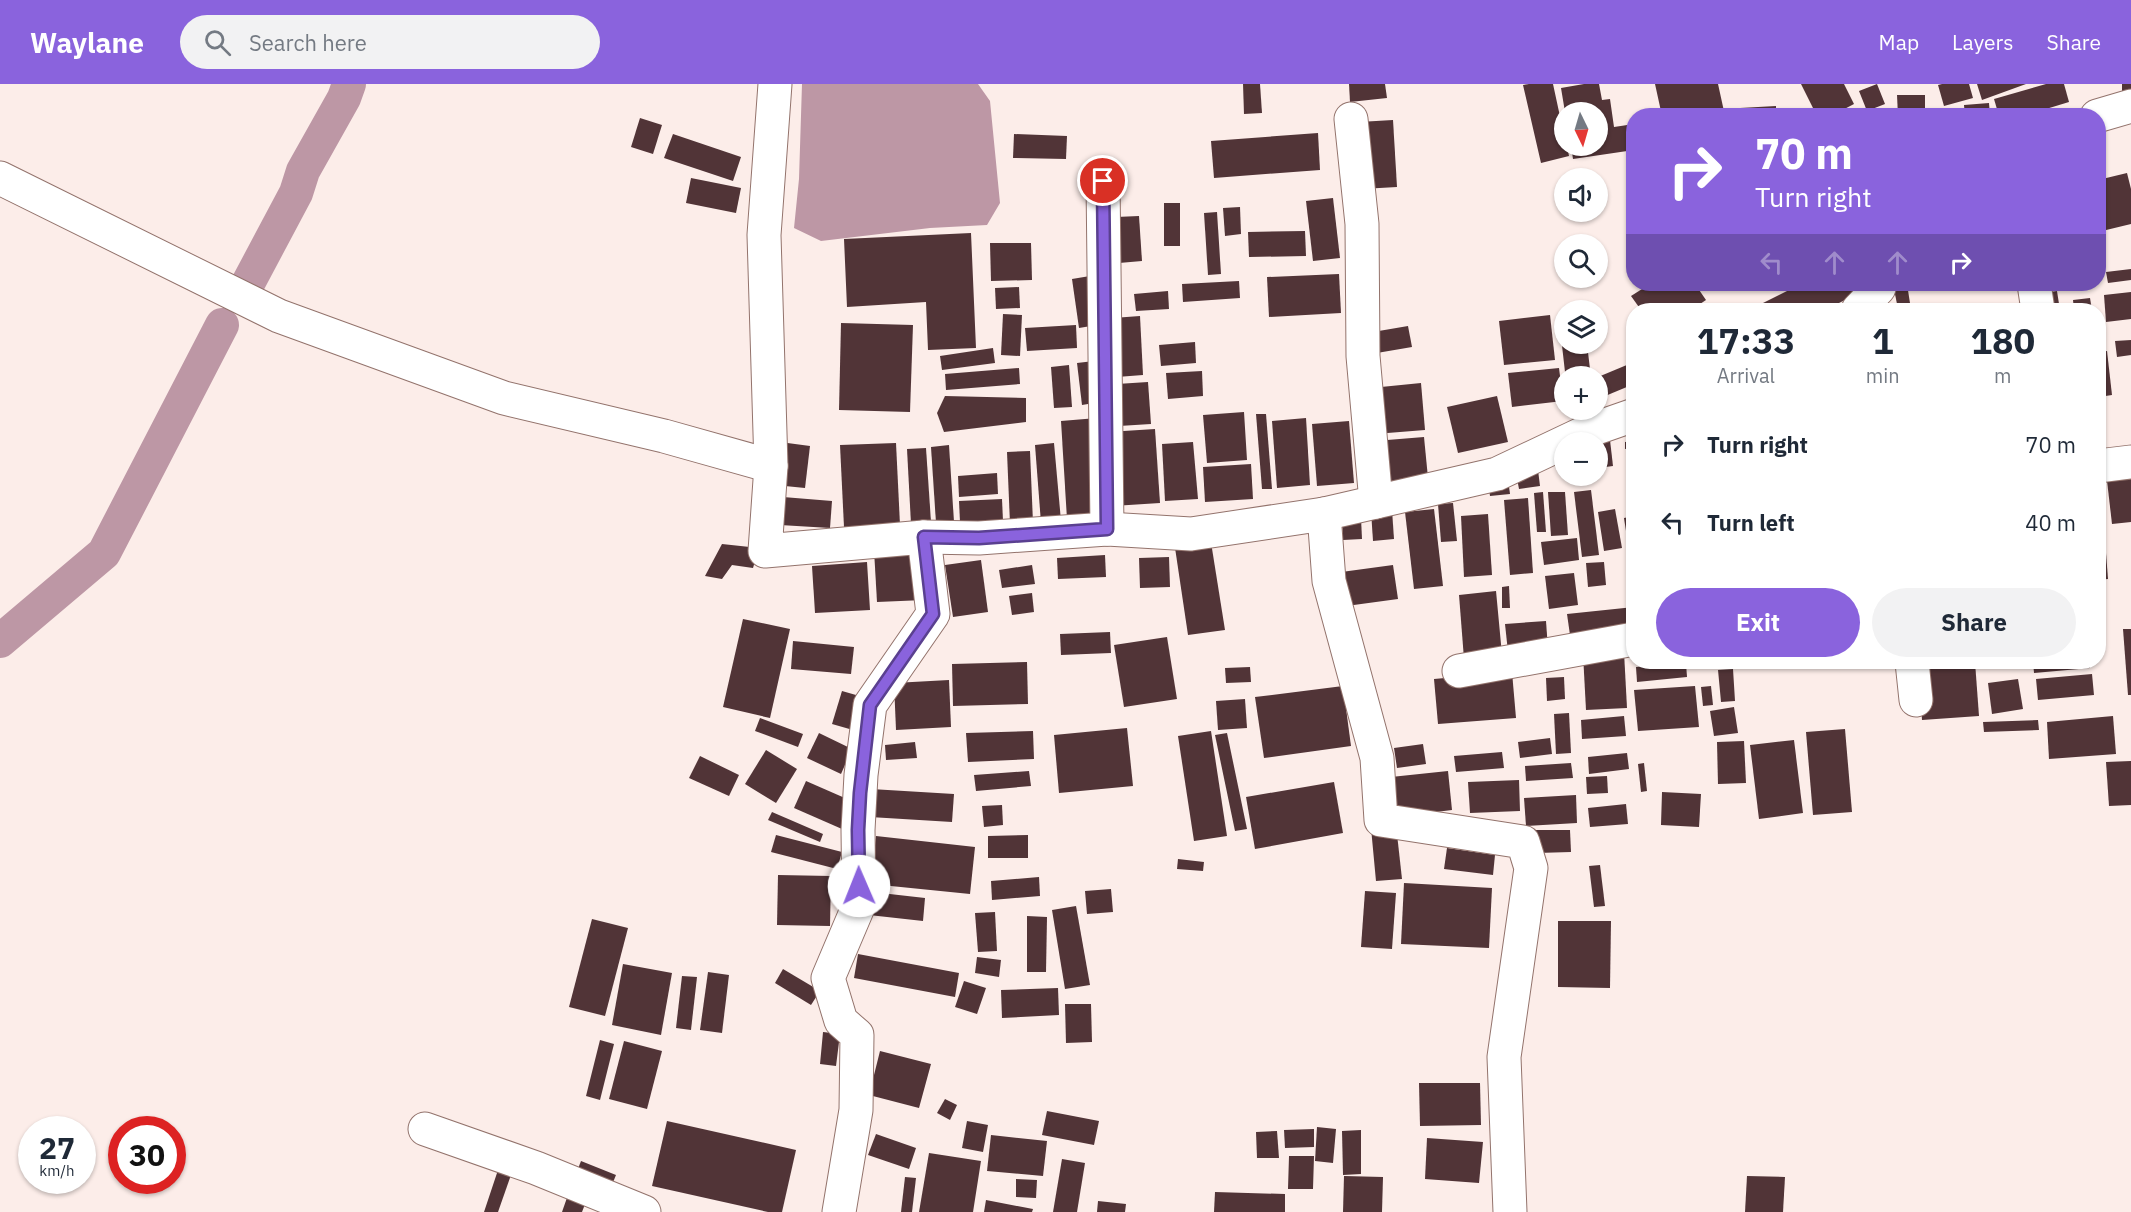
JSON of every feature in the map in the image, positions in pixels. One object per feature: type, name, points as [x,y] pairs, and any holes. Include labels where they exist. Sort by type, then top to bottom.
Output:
[{"type":"street","points":[[775,84],[764,235],[771,466],[765,551],[924,537],[979,538],[1107,529],[1191,534],[1324,514],[1497,474],[1588,431],[1626,418]]},
{"type":"street","points":[[2106,113],[2131,106]]},
{"type":"street","points":[[1351,119],[1362,224],[1363,356],[1376,502]]},
{"type":"street","points":[[0,178],[279,316],[504,398],[664,436],[771,466]]},
{"type":"street","points":[[1103,181],[1107,529]]},
{"type":"street","points":[[1865,303],[1876,291]]},
{"type":"street","points":[[2106,465],[2131,462]]},
{"type":"street","points":[[1324,514],[1329,581],[1377,758],[1381,819],[1523,842],[1531,868],[1504,1057],[1510,1212]]},
{"type":"street","points":[[839,1212],[856,1110],[857,1035],[841,1021],[828,978],[859,905],[858,830],[861,775],[870,705],[933,614],[924,537]]},
{"type":"street","points":[[1459,671],[1626,640]]},
{"type":"street","points":[[1913,669],[1916,700]]},
{"type":"street","points":[[425,1129],[536,1168],[644,1212]]},
{"type":"shaded area","points":[[802,84],[978,84],[990,101],[1000,203],[987,225],[930,228],[821,241],[794,228],[799,179]]},
{"type":"building","points":[[1243,84],[1260,84],[1262,113],[1244,114]]},
{"type":"building","points":[[1349,84],[1385,84],[1387,98],[1350,102]]},
{"type":"building","points":[[1553,84],[1557,102],[1554,102],[1554,156],[1569,156],[1541,163],[1523,85]]},
{"type":"building","points":[[1599,84],[1602,100],[1610,99],[1614,127],[1626,125],[1626,151],[1608,154],[1608,102],[1563,102],[1561,88]]},
{"type":"building","points":[[1655,84],[1718,84],[1723,108],[1660,108]]},
{"type":"building","points":[[1801,84],[1844,84],[1854,104],[1846,108],[1813,108]]},
{"type":"building","points":[[1877,84],[1885,104],[1875,108],[1866,108],[1859,91]]},
{"type":"building","points":[[1969,84],[1973,98],[1944,106],[1938,85]]},
{"type":"building","points":[[1977,84],[2026,84],[1982,100]]},
{"type":"building","points":[[2046,84],[2064,84],[2069,102],[2049,108],[1997,108],[1994,99]]},
{"type":"building","points":[[2122,84],[2131,84],[2131,96],[2122,96]]},
{"type":"building","points":[[1897,95],[1925,95],[1925,108],[1898,108]]},
{"type":"building","points":[[1989,103],[1989,108],[1964,108],[1964,105]]},
{"type":"building","points":[[1776,106],[1776,108],[1740,108]]},
{"type":"building","points":[[640,118],[662,125],[653,154],[631,147]]},
{"type":"building","points":[[1393,120],[1397,187],[1362,189],[1359,122]]},
{"type":"building","points":[[1318,133],[1320,170],[1214,178],[1211,141]]},
{"type":"building","points":[[673,134],[741,157],[733,181],[664,158]]},
{"type":"building","points":[[1014,134],[1067,136],[1066,159],[1013,158]]},
{"type":"building","points":[[1573,156],[1593,156],[1573,159]]},
{"type":"building","points":[[2127,173],[2131,189],[2131,224],[2106,230],[2106,178]]},
{"type":"building","points":[[691,178],[741,188],[736,213],[686,203]]},
{"type":"building","points":[[1333,198],[1340,258],[1313,261],[1306,201]]},
{"type":"building","points":[[1164,203],[1180,203],[1180,246],[1164,246]]},
{"type":"building","points":[[1240,207],[1241,234],[1225,236],[1223,208]]},
{"type":"building","points":[[1217,212],[1221,274],[1208,275],[1204,213]]},
{"type":"building","points":[[1139,216],[1142,261],[1119,263],[1116,217]]},
{"type":"building","points":[[1305,231],[1306,256],[1249,257],[1248,232]]},
{"type":"building","points":[[971,233],[976,348],[928,350],[926,302],[847,307],[844,239]]},
{"type":"building","points":[[990,243],[1031,243],[1032,280],[991,281]]},
{"type":"building","points":[[2131,269],[2131,280],[2108,283],[2106,272]]},
{"type":"building","points":[[1339,274],[1341,313],[1269,317],[1267,277]]},
{"type":"building","points":[[1090,276],[1097,325],[1079,328],[1072,279]]},
{"type":"building","points":[[1239,281],[1240,298],[1183,302],[1182,284]]},
{"type":"building","points":[[1019,287],[1020,308],[996,309],[995,288]]},
{"type":"building","points":[[1168,291],[1169,309],[1136,311],[1134,294]]},
{"type":"building","points":[[1639,291],[1700,291],[1706,300],[1702,303],[1636,303],[1631,296]]},
{"type":"building","points":[[1787,291],[1853,291],[1855,295],[1839,303],[1763,303]]},
{"type":"building","points":[[1894,291],[1908,291],[1910,303],[1897,303]]},
{"type":"building","points":[[2057,291],[2059,303],[2045,303],[2043,293]]},
{"type":"building","points":[[2131,292],[2131,319],[2106,322],[2104,295]]},
{"type":"building","points":[[2090,298],[2091,303],[2073,303],[2073,300]]},
{"type":"building","points":[[1003,314],[1022,315],[1020,356],[1001,355]]},
{"type":"building","points":[[1550,315],[1555,360],[1504,365],[1499,321]]},
{"type":"building","points":[[1140,316],[1143,375],[1117,377],[1113,318]]},
{"type":"building","points":[[841,323],[913,325],[910,412],[839,410]]},
{"type":"building","points":[[1076,325],[1077,348],[1027,351],[1025,328]]},
{"type":"building","points":[[1408,326],[1412,347],[1371,354],[1367,333]]},
{"type":"building","points":[[2131,340],[2131,355],[2117,357],[2115,341]]},
{"type":"building","points":[[1195,342],[1196,363],[1161,366],[1159,345]]},
{"type":"building","points":[[993,348],[995,363],[942,370],[940,356]]},
{"type":"building","points":[[2106,351],[2112,395],[2106,396]]},
{"type":"building","points":[[1563,354],[1588,354],[1590,366],[1564,366]]},
{"type":"building","points":[[1094,361],[1100,402],[1082,405],[1077,363]]},
{"type":"building","points":[[1069,365],[1072,407],[1054,408],[1051,367]]},
{"type":"building","points":[[1626,365],[1626,387],[1608,395],[1608,373]]},
{"type":"building","points":[[1019,368],[1020,384],[946,390],[945,374]]},
{"type":"building","points":[[1554,368],[1554,402],[1512,407],[1508,373]]},
{"type":"building","points":[[1202,371],[1203,396],[1168,399],[1166,373]]},
{"type":"building","points":[[1148,382],[1151,424],[1119,426],[1117,384]]},
{"type":"building","points":[[1421,383],[1425,430],[1375,434],[1371,388]]},
{"type":"building","points":[[945,396],[1026,398],[1026,422],[944,432],[937,413]]},
{"type":"building","points":[[1497,396],[1508,442],[1458,453],[1447,407]]},
{"type":"building","points":[[1244,412],[1247,460],[1207,463],[1203,415]]},
{"type":"building","points":[[1256,414],[1266,414],[1272,489],[1262,489]]},
{"type":"building","points":[[1097,418],[1104,516],[1067,519],[1061,421]]},
{"type":"building","points":[[1306,418],[1310,485],[1277,488],[1272,421]]},
{"type":"building","points":[[1349,421],[1354,483],[1317,486],[1312,424]]},
{"type":"building","points":[[1155,429],[1160,503],[1113,506],[1108,432]]},
{"type":"building","points":[[1424,437],[1428,478],[1378,482],[1375,441]]},
{"type":"building","points":[[1608,440],[1610,440],[1613,466],[1608,467]]},
{"type":"building","points":[[780,442],[810,446],[805,488],[775,485]]},
{"type":"building","points":[[1193,442],[1198,499],[1165,501],[1162,444]]},
{"type":"building","points":[[896,443],[900,525],[844,527],[840,445]]},
{"type":"building","points":[[1054,443],[1061,521],[1041,523],[1035,445]]},
{"type":"building","points":[[949,445],[954,522],[936,523],[931,447]]},
{"type":"building","points":[[926,448],[931,522],[911,524],[907,449]]},
{"type":"building","points":[[1030,451],[1033,523],[1010,524],[1007,452]]},
{"type":"building","points":[[1251,464],[1253,499],[1205,502],[1203,467]]},
{"type":"building","points":[[2131,469],[2131,522],[2112,524],[2106,472]]},
{"type":"building","points":[[1538,470],[1540,486],[1519,489],[1516,473]]},
{"type":"building","points":[[997,473],[998,494],[959,497],[958,476]]},
{"type":"building","points":[[1508,479],[1510,494],[1490,496],[1488,483]]},
{"type":"building","points":[[1591,490],[1599,555],[1582,557],[1574,492]]},
{"type":"building","points":[[1543,492],[1546,532],[1537,532],[1534,493]]},
{"type":"building","points":[[1548,492],[1565,492],[1568,535],[1551,536]]},
{"type":"building","points":[[783,497],[832,501],[830,528],[780,525]]},
{"type":"building","points":[[1528,498],[1533,573],[1510,575],[1504,500]]},
{"type":"building","points":[[1002,499],[1003,521],[960,522],[959,501]]},
{"type":"building","points":[[1453,503],[1457,541],[1441,542],[1438,504]]},
{"type":"building","points":[[1434,509],[1443,586],[1414,589],[1405,512]]},
{"type":"building","points":[[1615,509],[1622,548],[1604,551],[1598,512]]},
{"type":"building","points":[[1392,510],[1394,539],[1373,541],[1371,511]]},
{"type":"building","points":[[1488,514],[1492,575],[1464,577],[1461,516]]},
{"type":"building","points":[[1342,518],[1361,518],[1362,539],[1343,540]]},
{"type":"building","points":[[1210,536],[1225,630],[1188,635],[1174,541]]},
{"type":"building","points":[[1577,538],[1579,560],[1544,565],[1541,542]]},
{"type":"building","points":[[722,544],[759,548],[753,568],[732,565],[722,579],[705,576]]},
{"type":"building","points":[[921,548],[924,600],[877,602],[874,550]]},
{"type":"building","points":[[2106,553],[2108,579],[2106,579]]},
{"type":"building","points":[[1105,555],[1106,577],[1058,579],[1057,558]]},
{"type":"building","points":[[1169,557],[1170,587],[1140,588],[1139,558]]},
{"type":"building","points":[[981,560],[988,612],[953,617],[945,565]]},
{"type":"building","points":[[867,562],[870,610],[815,613],[812,566]]},
{"type":"building","points":[[1604,562],[1606,585],[1588,587],[1586,563]]},
{"type":"building","points":[[1032,565],[1035,584],[1002,588],[999,570]]},
{"type":"building","points":[[1393,565],[1398,599],[1339,607],[1334,573]]},
{"type":"building","points":[[1574,573],[1578,605],[1549,609],[1545,576]]},
{"type":"building","points":[[1509,586],[1510,608],[1502,608],[1502,587]]},
{"type":"building","points":[[1496,591],[1502,655],[1464,659],[1459,595]]},
{"type":"building","points":[[1032,593],[1034,612],[1012,615],[1009,596]]},
{"type":"building","points":[[1626,608],[1626,629],[1570,635],[1567,614]]},
{"type":"building","points":[[743,619],[790,629],[770,718],[723,707]]},
{"type":"building","points":[[1546,621],[1548,649],[1508,652],[1505,624]]},
{"type":"building","points":[[2123,629],[2131,629],[2131,695],[2128,695]]},
{"type":"building","points":[[1110,632],[1111,653],[1061,655],[1060,634]]},
{"type":"building","points":[[1167,637],[1177,699],[1124,707],[1114,645]]},
{"type":"building","points":[[793,641],[854,647],[851,674],[791,669]]},
{"type":"building","points":[[1624,652],[1627,708],[1586,710],[1583,654]]},
{"type":"building","points":[[1027,662],[1028,704],[953,706],[952,664]]},
{"type":"building","points":[[1250,667],[1251,682],[1226,683],[1225,668]]},
{"type":"building","points":[[1636,669],[1686,669],[1687,677],[1637,682]]},
{"type":"building","points":[[1733,669],[1735,701],[1721,702],[1718,670]]},
{"type":"building","points":[[1918,669],[1976,669],[1979,716],[1922,720]]},
{"type":"building","points":[[2034,669],[2079,669],[2034,673]]},
{"type":"building","points":[[1512,672],[1516,718],[1438,724],[1434,679]]},
{"type":"building","points":[[2092,674],[2094,695],[2038,700],[2036,679]]},
{"type":"building","points":[[1564,677],[1565,699],[1547,701],[1546,678]]},
{"type":"building","points":[[2018,679],[2023,709],[1992,714],[1988,683]]},
{"type":"building","points":[[949,680],[951,727],[896,730],[894,683]]},
{"type":"building","points":[[1343,686],[1351,746],[1264,758],[1255,697]]},
{"type":"building","points":[[1695,686],[1699,727],[1638,731],[1634,690]]},
{"type":"building","points":[[1711,686],[1713,705],[1703,706],[1701,687]]},
{"type":"building","points":[[842,691],[863,697],[853,730],[832,724]]},
{"type":"building","points":[[1245,699],[1247,728],[1218,730],[1216,701]]},
{"type":"building","points":[[1734,707],[1738,733],[1714,736],[1710,711]]},
{"type":"building","points":[[1569,713],[1571,753],[1556,754],[1554,714]]},
{"type":"building","points":[[1624,716],[1626,736],[1582,739],[1581,720]]},
{"type":"building","points":[[2113,716],[2116,754],[2049,759],[2047,722]]},
{"type":"building","points":[[760,718],[803,734],[798,747],[755,731]]},
{"type":"building","points":[[2038,720],[2039,730],[1984,732],[1983,722]]},
{"type":"building","points":[[1127,728],[1133,786],[1059,793],[1054,735]]},
{"type":"building","points":[[1845,729],[1852,812],[1813,815],[1806,732]]},
{"type":"building","points":[[1033,731],[1034,759],[968,762],[966,733]]},
{"type":"building","points":[[1211,731],[1227,836],[1194,841],[1178,736]]},
{"type":"building","points":[[819,733],[852,749],[841,774],[807,758]]},
{"type":"building","points":[[1227,733],[1247,829],[1235,831],[1215,735]]},
{"type":"building","points":[[1550,738],[1552,754],[1520,758],[1518,742]]},
{"type":"building","points":[[1794,740],[1803,813],[1759,819],[1750,745]]},
{"type":"building","points":[[1744,741],[1746,783],[1718,784],[1717,742]]},
{"type":"building","points":[[915,742],[917,758],[886,760],[885,745]]},
{"type":"building","points":[[1423,744],[1426,764],[1397,768],[1394,748]]},
{"type":"building","points":[[766,750],[797,769],[776,803],[745,784]]},
{"type":"building","points":[[1502,752],[1504,768],[1456,772],[1454,756]]},
{"type":"building","points":[[1627,753],[1629,769],[1589,774],[1588,757]]},
{"type":"building","points":[[700,756],[739,775],[729,796],[689,778]]},
{"type":"building","points":[[2131,761],[2131,805],[2109,806],[2106,762]]},
{"type":"building","points":[[1571,763],[1573,778],[1526,781],[1525,766]]},
{"type":"building","points":[[1644,763],[1647,791],[1641,792],[1638,764]]},
{"type":"building","points":[[1029,771],[1031,786],[976,791],[974,775]]},
{"type":"building","points":[[1448,771],[1452,810],[1395,817],[1391,777]]},
{"type":"building","points":[[1607,776],[1608,793],[1587,794],[1586,777]]},
{"type":"building","points":[[1519,780],[1520,811],[1470,813],[1468,782]]},
{"type":"building","points":[[806,781],[854,802],[842,829],[794,808]]},
{"type":"building","points":[[1334,782],[1343,833],[1255,849],[1246,797]]},
{"type":"building","points":[[871,789],[954,794],[952,822],[870,817]]},
{"type":"building","points":[[1662,792],[1701,794],[1699,827],[1661,825]]},
{"type":"building","points":[[1576,795],[1577,823],[1526,826],[1524,798]]},
{"type":"building","points":[[1626,804],[1628,824],[1590,827],[1588,808]]},
{"type":"building","points":[[1002,805],[1003,825],[984,827],[982,806]]},
{"type":"building","points":[[772,812],[823,834],[820,842],[768,820]]},
{"type":"building","points":[[1396,825],[1402,879],[1376,881],[1371,828]]},
{"type":"building","points":[[1536,830],[1570,830],[1571,852],[1537,853]]},
{"type":"building","points":[[776,835],[842,852],[837,869],[771,852]]},
{"type":"building","points":[[1028,835],[1028,858],[988,858],[988,836]]},
{"type":"building","points":[[876,836],[975,847],[970,894],[871,884]]},
{"type":"building","points":[[1447,848],[1495,855],[1493,875],[1444,869]]},
{"type":"building","points":[[1178,859],[1204,862],[1203,871],[1177,869]]},
{"type":"building","points":[[1600,865],[1605,906],[1594,907],[1589,866]]},
{"type":"building","points":[[778,875],[831,876],[830,926],[777,925]]},
{"type":"building","points":[[1039,877],[1040,896],[992,900],[991,881]]},
{"type":"building","points":[[1404,883],[1492,888],[1489,948],[1401,944]]},
{"type":"building","points":[[1111,889],[1113,912],[1087,914],[1085,891]]},
{"type":"building","points":[[1365,891],[1396,893],[1392,949],[1361,947]]},
{"type":"building","points":[[872,892],[925,898],[923,921],[869,915]]},
{"type":"building","points":[[1076,906],[1090,985],[1065,989],[1052,910]]},
{"type":"building","points":[[995,912],[997,951],[978,952],[975,913]]},
{"type":"building","points":[[1027,916],[1047,917],[1046,972],[1027,972]]},
{"type":"building","points":[[592,919],[628,928],[605,1016],[569,1007]]},
{"type":"building","points":[[1558,921],[1611,921],[1610,988],[1558,987]]},
{"type":"building","points":[[858,954],[959,973],[955,997],[854,978]]},
{"type":"building","points":[[977,957],[1001,960],[999,977],[975,973]]},
{"type":"building","points":[[623,964],[672,973],[661,1035],[612,1025]]},
{"type":"building","points":[[783,969],[820,991],[811,1005],[775,983]]},
{"type":"building","points":[[708,972],[729,975],[722,1033],[700,1030]]},
{"type":"building","points":[[682,976],[697,977],[691,1030],[676,1028]]},
{"type":"building","points":[[964,981],[986,988],[977,1014],[955,1007]]},
{"type":"building","points":[[1058,988],[1059,1015],[1002,1018],[1001,990]]},
{"type":"building","points":[[1065,1004],[1091,1004],[1092,1042],[1066,1043]]},
{"type":"building","points":[[823,1032],[840,1034],[836,1066],[820,1064]]},
{"type":"building","points":[[600,1040],[614,1044],[600,1100],[586,1096]]},
{"type":"building","points":[[624,1041],[662,1051],[647,1109],[609,1099]]},
{"type":"building","points":[[880,1051],[931,1064],[919,1108],[869,1095]]},
{"type":"building","points":[[1419,1083],[1480,1083],[1481,1125],[1420,1126]]},
{"type":"building","points":[[945,1099],[957,1105],[950,1120],[937,1113]]},
{"type":"building","points":[[1047,1111],[1099,1121],[1094,1145],[1042,1135]]},
{"type":"building","points":[[667,1121],[796,1150],[782,1212],[768,1212],[652,1186]]},
{"type":"building","points":[[967,1121],[988,1125],[983,1152],[962,1148]]},
{"type":"building","points":[[1317,1127],[1336,1129],[1333,1163],[1315,1161]]},
{"type":"building","points":[[1314,1129],[1314,1147],[1285,1148],[1284,1130]]},
{"type":"building","points":[[1361,1130],[1361,1174],[1343,1175],[1342,1131]]},
{"type":"building","points":[[1277,1131],[1279,1158],[1257,1158],[1256,1132]]},
{"type":"building","points":[[876,1134],[916,1148],[909,1169],[868,1155]]},
{"type":"building","points":[[991,1135],[1047,1141],[1043,1176],[987,1171]]},
{"type":"building","points":[[1427,1138],[1483,1142],[1479,1183],[1425,1179]]},
{"type":"building","points":[[929,1153],[981,1161],[973,1212],[919,1212]]},
{"type":"building","points":[[1289,1156],[1314,1156],[1313,1189],[1288,1189]]},
{"type":"building","points":[[1062,1159],[1085,1163],[1077,1212],[1053,1212]]},
{"type":"building","points":[[581,1161],[616,1175],[609,1192],[574,1179]]},
{"type":"building","points":[[499,1167],[512,1172],[498,1212],[484,1212]]},
{"type":"building","points":[[1344,1176],[1383,1177],[1382,1212],[1343,1212]]},
{"type":"building","points":[[1747,1176],[1785,1177],[1783,1212],[1745,1212]]},
{"type":"building","points":[[905,1177],[916,1178],[912,1212],[901,1212]]},
{"type":"building","points":[[1016,1179],[1037,1180],[1036,1198],[1016,1197]]},
{"type":"building","points":[[569,1192],[587,1199],[582,1212],[562,1212]]},
{"type":"building","points":[[1215,1192],[1285,1194],[1285,1212],[1214,1212]]},
{"type":"building","points":[[986,1200],[1033,1209],[1032,1212],[984,1212]]},
{"type":"building","points":[[1098,1201],[1126,1204],[1125,1212],[1097,1212]]},
{"type":"waterway","points":[[245,289],[296,193],[303,171],[344,98],[349,84]]},
{"type":"waterway","points":[[0,641],[104,553],[222,325]]},
{"type":"route","points":[[859,886],[858,830],[861,775],[870,705],[933,614],[924,537],[979,538],[1107,529],[1103,181]]}]
